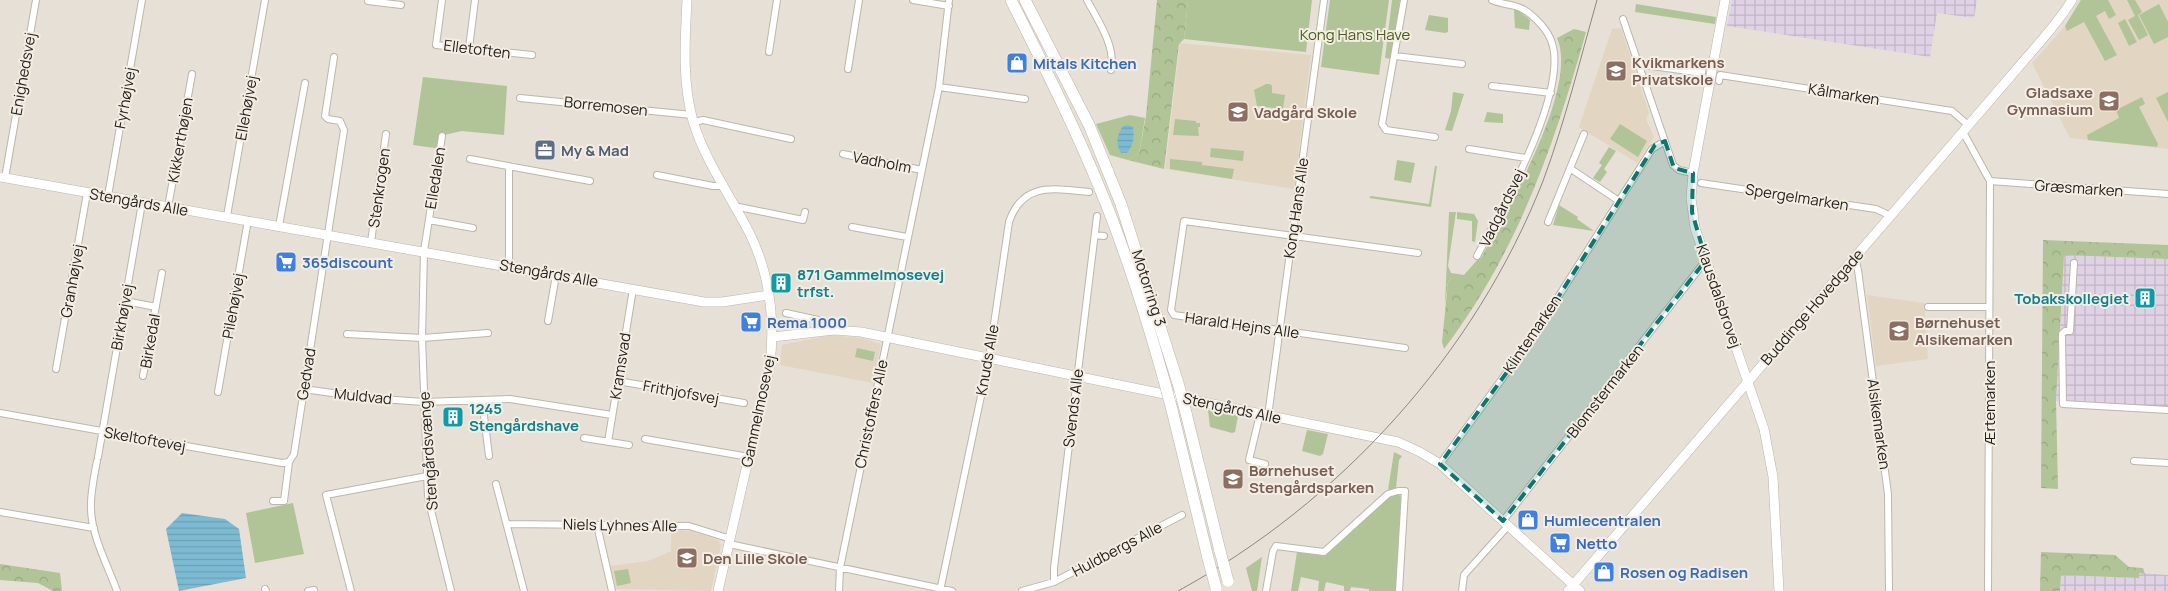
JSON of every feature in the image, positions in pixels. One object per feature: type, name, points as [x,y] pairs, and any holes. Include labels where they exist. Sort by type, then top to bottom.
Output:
[{"type":"highway","name":"Motorring 3","points":[[1024,0],[1089,125],[1118,196],[1148,284],[1178,383],[1229,586]]},
{"type":"highway","name":"Motorring 3","points":[[1012,2],[1071,122],[1101,190],[1141,303],[1172,410],[1216,589]]},
{"type":"street","name":"Enighedsvej","points":[[2,177],[36,0]]},
{"type":"street","name":"Fyrhøjvej","points":[[108,196],[142,0]]},
{"type":"street","name":"Ellehøjvej","points":[[227,216],[264,0]]},
{"type":"street","name":"Elletoften","points":[[442,0],[436,45],[532,55]]},
{"type":"street","points":[[469,48],[475,0]]},
{"type":"street","name":"Gammelmosevej","points":[[687,0],[686,72],[693,118],[707,156],[753,240],[763,268],[769,295],[773,336],[770,365],[718,591]]},
{"type":"street","points":[[769,52],[777,0]]},
{"type":"street","points":[[848,69],[859,0]]},
{"type":"street","points":[[913,0],[949,3]]},
{"type":"street","points":[[1087,0],[1111,50],[1113,59],[1111,70]]},
{"type":"street","name":"Kong Hans Alle","points":[[1265,464],[1249,460],[1264,415],[1280,330],[1324,0]]},
{"type":"street","points":[[1404,0],[1383,128],[1435,137]]},
{"type":"street","name":"Vadgårdsvej","points":[[1477,256],[1516,183],[1551,93],[1556,66],[1554,48],[1550,38],[1537,22],[1517,3],[1505,5],[1492,0]]},
{"type":"street","name":"Klausdalsbrovej","points":[[1725,0],[1693,173],[1692,212],[1695,228],[1764,428],[1773,478],[1779,591]]},
{"type":"street","name":"Buddinge Hovedgade","points":[[2054,23],[2066,0]]},
{"type":"street","name":"Buddinge Hovedgade","points":[[1573,589],[1748,380],[1891,216],[2054,23],[2063,15],[2072,0]]},
{"type":"street","points":[[368,1],[401,5]]},
{"type":"street","name":"Christoffers Alle","points":[[839,591],[840,568],[939,87],[949,3]]},
{"type":"street","points":[[1623,19],[1675,169],[1693,173]]},
{"type":"street","points":[[1395,56],[1462,64]]},
{"type":"street","points":[[329,235],[344,130],[340,121],[328,119],[325,116],[334,58]]},
{"type":"street","points":[[1638,64],[1702,73],[1703,64]]},
{"type":"street","name":"Kikkerthøjen","points":[[168,207],[192,74]]},
{"type":"street","name":"Kålmarken","points":[[1719,81],[1720,75],[1952,111],[1966,128]]},
{"type":"street","points":[[279,226],[305,83]]},
{"type":"street","points":[[1492,86],[1551,93]]},
{"type":"street","points":[[939,87],[1025,99]]},
{"type":"street","name":"Borremosen","points":[[520,98],[693,118],[791,139]]},
{"type":"street","name":"Ærtemarken","points":[[1966,128],[1990,181],[1988,591]]},
{"type":"street","name":"Stenkrogen","points":[[371,242],[386,134]]},
{"type":"street","points":[[1548,222],[1584,134]]},
{"type":"street","name":"Elledalen","points":[[424,251],[442,136]]},
{"type":"street","name":"Klintemarken","points":[[1440,464],[1534,335],[1652,149],[1665,141]]},
{"type":"street","name":"Vadgårdsvej","points":[[1470,149],[1526,158]]},
{"type":"street","name":"Vadholm","points":[[843,154],[922,170]]},
{"type":"street","points":[[470,159],[590,180]]},
{"type":"street","points":[[509,166],[509,266]]},
{"type":"street","points":[[1571,169],[1619,201]]},
{"type":"street","points":[[657,175],[713,186],[723,186]]},
{"type":"street","name":"Stengårds Alle","points":[[2,177],[704,302],[722,302],[769,295]]},
{"type":"street","name":"Græsmarken","points":[[1990,181],[2168,194]]},
{"type":"street","name":"Spergelmarken","points":[[1701,183],[1876,209],[1891,216]]},
{"type":"street","name":"Knuds Alle","points":[[940,590],[989,358],[1012,212],[1024,197],[1041,189],[1089,192]]},
{"type":"street","name":"Granhøjvej","points":[[56,369],[87,193]]},
{"type":"street","name":"Birkhøjvej","points":[[117,591],[94,528],[91,513],[92,494],[142,203]]},
{"type":"street","points":[[734,206],[803,220],[805,212]]},
{"type":"street","name":"Svends Alle","points":[[1054,582],[1054,568],[1097,216]]},
{"type":"street","name":"Pilehøjvej","points":[[218,392],[248,220]]},
{"type":"street","name":"Elledalen","points":[[429,220],[473,228]]},
{"type":"street","name":"Harald Hejns Alle","points":[[1292,236],[1184,221],[1171,310],[1174,316],[1405,348]]},
{"type":"street","points":[[852,227],[907,238]]},
{"type":"street","name":"Gedvad","points":[[273,502],[284,501],[289,462],[294,454],[329,235]]},
{"type":"street","points":[[1095,235],[1104,236]]},
{"type":"street","points":[[1292,236],[1418,253]]},
{"type":"street","name":"Stengårdsvænge","points":[[424,251],[422,338],[429,505],[451,591]]},
{"type":"street","name":"Alsikemarken","points":[[1855,258],[1888,494],[1889,591]]},
{"type":"street","name":"Blomstermarken","points":[[1462,591],[1464,575],[1506,523],[1706,260]]},
{"type":"street","points":[[2074,262],[2070,331],[2062,334],[2063,404],[2168,410]]},
{"type":"street","name":"Birkedal","points":[[143,376],[162,273]]},
{"type":"street","points":[[548,321],[556,275]]},
{"type":"street","name":"Kramsvad","points":[[608,442],[633,289]]},
{"type":"street","name":"Birkedal","points":[[125,301],[156,307]]},
{"type":"street","points":[[1928,307],[1989,307]]},
{"type":"street","name":"Stengårds Alle","points":[[786,313],[827,322],[834,330]]},
{"type":"street","name":"Stengårds Alle","points":[[773,336],[834,330],[861,332],[1398,442],[1440,464],[1506,523],[1573,589]]},
{"type":"street","points":[[347,334],[422,338],[488,333]]},
{"type":"street","name":"Frithjofsvej","points":[[618,381],[744,403]]},
{"type":"street","name":"Muldvad","points":[[304,389],[367,398],[424,402],[518,399],[612,416]]},
{"type":"street","points":[[482,400],[489,456]]},
{"type":"street","name":"Skeltoftevej","points":[[0,413],[282,463],[289,462]]},
{"type":"street","points":[[584,438],[629,446]]},
{"type":"street","points":[[645,439],[749,457]]},
{"type":"street","points":[[2134,462],[2168,463]]},
{"type":"street","points":[[351,591],[326,495],[427,476]]},
{"type":"street","points":[[496,484],[524,591]]},
{"type":"street","points":[[1266,591],[1273,551],[1276,546],[1324,552],[1388,494],[1398,490],[1405,491],[1399,591]]},
{"type":"street","points":[[0,512],[94,528]]},
{"type":"street","name":"Huldbergs Alle","points":[[1022,591],[1054,582],[1182,515]]},
{"type":"street","name":"Niels Lyhnes Alle","points":[[507,524],[689,526],[730,542]]},
{"type":"street","points":[[597,525],[612,591]]},
{"type":"street","points":[[730,542],[840,568],[952,591]]},
{"type":"highlighted area","points":[[1665,141],[1674,168],[1693,173],[1692,212],[1706,260],[1503,521],[1440,464],[1534,335],[1655,145]]},
{"type":"shaded area","points":[[1732,0],[1977,0],[1974,18],[1937,13],[1930,57],[1727,26]]},
{"type":"shaded area","name":"Gladsaxe Gymnasium","points":[[2080,0],[2168,0],[2168,149],[2070,138],[2032,63],[2065,26]]},
{"type":"shaded area","name":"Kvikmarkens Privatskole","points":[[1621,28],[1649,113],[1646,119],[1654,137],[1637,163],[1579,127],[1612,29]]},
{"type":"shaded area","name":"Vadgård Skole","points":[[1180,43],[1311,55],[1294,189],[1165,169]]},
{"type":"shaded area","points":[[2064,255],[2168,259],[2168,407],[2056,401]]},
{"type":"shaded area","name":"Børnehuset Alsikemarken","points":[[1867,295],[1924,303],[1928,359],[1876,366]]},
{"type":"shaded area","points":[[830,335],[862,338],[881,344],[873,383],[780,365],[782,345]]},
{"type":"shaded area","name":"Den Lille Skole","points":[[671,530],[692,531],[718,540],[721,545],[711,591],[616,589],[610,566],[648,561],[671,551]]},
{"type":"shaded area","points":[[2139,573],[2168,575],[2168,591],[2060,591],[2061,575],[2138,578]]},
{"type":"green space","points":[[1157,0],[1188,0],[1184,39],[1179,44],[1164,169],[1128,160],[1139,153],[1146,116]]},
{"type":"green space","points":[[1188,0],[1312,0],[1306,52],[1184,39]]},
{"type":"green space","name":"Kong Hans Have","points":[[1330,0],[1389,0],[1379,75],[1321,67]]},
{"type":"green space","points":[[1392,0],[1400,0],[1392,59],[1385,58]]},
{"type":"green space","points":[[2081,0],[2108,0],[2116,15],[2109,19],[2105,11],[2096,16],[2117,55],[2105,61],[2084,22],[2067,31],[2065,26]]},
{"type":"green space","points":[[2127,0],[2135,0],[2142,12],[2138,15],[2148,35],[2139,40],[2128,20],[2135,16]]},
{"type":"green space","points":[[1636,4],[1716,17],[1715,24],[1635,12]]},
{"type":"green space","points":[[2159,4],[2168,22],[2168,37],[2154,44],[2139,15]]},
{"type":"green space","points":[[1514,10],[1518,10],[1530,20],[1529,30],[1515,28]]},
{"type":"green space","points":[[1429,15],[1448,18],[1448,32],[1425,30]]},
{"type":"green space","points":[[2125,19],[2137,42],[2129,46],[2118,23]]},
{"type":"green space","points":[[1574,29],[1586,32],[1561,116],[1530,197],[1513,237],[1492,275],[1470,312],[1444,349],[1442,342],[1448,282],[1453,277],[1468,282],[1514,197],[1546,125],[1557,91],[1561,62],[1557,38]]},
{"type":"green space","points":[[423,77],[507,86],[504,135],[462,131],[444,135],[442,149],[413,145]]},
{"type":"green space","points":[[1266,84],[1272,86],[1272,93],[1285,95],[1283,109],[1257,106],[1254,90]]},
{"type":"green space","points":[[1453,92],[1464,94],[1452,131],[1445,130],[1451,111]]},
{"type":"green space","points":[[2168,92],[2168,122],[2156,98]]},
{"type":"green space","points":[[2142,97],[2145,104],[2139,107],[2158,144],[2157,147],[2088,140],[2087,135],[2119,118],[2116,110]]},
{"type":"green space","points":[[1487,112],[1503,114],[1503,123],[1484,122]]},
{"type":"green space","points":[[1130,115],[1145,118],[1139,153],[1128,160],[1110,155],[1096,124]]},
{"type":"green space","points":[[1175,119],[1200,123],[1200,127],[1198,127],[1199,136],[1173,135]]},
{"type":"green space","points":[[1620,124],[1647,141],[1638,157],[1610,139]]},
{"type":"green space","points":[[1609,147],[1616,151],[1604,169],[1607,172],[1600,182],[1593,178],[1602,165],[1599,163]]},
{"type":"green space","points":[[1211,148],[1244,151],[1243,161],[1210,157]]},
{"type":"green space","points":[[1170,159],[1202,162],[1202,165],[1234,169],[1232,179],[1170,169]]},
{"type":"green space","points":[[1397,160],[1415,163],[1411,183],[1394,180]]},
{"type":"green space","points":[[1435,166],[1437,166],[1431,207],[1369,198],[1371,196],[1429,204]]},
{"type":"green space","points":[[1559,205],[1578,217],[1577,219],[1594,231],[1553,225]]},
{"type":"green space","points":[[1449,212],[1456,212],[1448,266],[1451,273],[1464,275],[1481,258],[1468,283],[1453,277],[1448,282],[1445,305]]},
{"type":"green space","points":[[1457,212],[1474,214],[1478,221],[1475,242],[1472,241],[1472,221],[1457,219]]},
{"type":"green space","points":[[2043,240],[2168,245],[2168,259],[2064,255],[2056,401],[2058,489],[2041,488]]},
{"type":"green space","points":[[857,348],[875,352],[873,361],[855,357]]},
{"type":"green space","points":[[1208,410],[1238,416],[1235,432],[1232,433],[1210,427]]},
{"type":"green space","points":[[1307,430],[1328,434],[1323,454],[1320,456],[1302,451]]},
{"type":"green space","points":[[1394,452],[1402,456],[1399,460],[1396,488],[1388,490]]},
{"type":"green space","points":[[1398,494],[1401,497],[1396,591],[1369,591],[1369,589],[1351,587],[1350,591],[1344,591],[1344,586],[1326,582],[1324,591],[1318,591],[1319,581],[1301,577],[1298,591],[1291,591],[1297,552],[1325,556],[1390,496]]},
{"type":"green space","points":[[293,503],[304,554],[255,563],[246,513]]},
{"type":"green space","points":[[2041,552],[2115,555],[2129,567],[2143,568],[2145,574],[2139,573],[2139,578],[2061,575],[2060,591],[2040,591]]},
{"type":"green space","points":[[1262,557],[1257,591],[1252,591],[1246,568]]},
{"type":"green space","points":[[0,564],[60,573],[62,591],[53,591],[38,583],[0,580]]},
{"type":"green space","points":[[628,569],[631,583],[617,586],[614,571]]},
{"type":"water","points":[[1123,126],[1133,127],[1132,144],[1127,153],[1121,153],[1117,142],[1118,136]]},
{"type":"water","points":[[182,513],[225,519],[239,529],[246,578],[179,591],[166,529]]},
{"type":"tram line","points":[[1178,591],[1238,555],[1294,514],[1347,468],[1396,418],[1441,363],[1480,306],[1514,245],[1543,181],[1565,114],[1597,0]]},
{"type":"place","name":"Mitals Kitchen","points":[[1017,63]]},
{"type":"place","name":"Kvikmarkens Privatskole","points":[[1616,71]]},
{"type":"place","name":"Gladsaxe Gymnasium","points":[[2109,101]]},
{"type":"place","name":"Vadgård Skole","points":[[1238,112]]},
{"type":"place","name":"My & Mad","points":[[545,150]]},
{"type":"place","name":"365discount","points":[[286,262]]},
{"type":"place","name":"871 Gammelmosevej trfst.","points":[[781,283]]},
{"type":"place","name":"Tobakskollegiet","points":[[2145,298]]},
{"type":"place","name":"Rema 1000","points":[[751,322]]},
{"type":"place","name":"Børnehuset Alsikemarken","points":[[1899,331]]},
{"type":"place","name":"1245 Stengårdshave","points":[[453,417]]},
{"type":"place","name":"Børnehuset Stengårdsparken","points":[[1233,479]]},
{"type":"place","name":"Humlecentralen","points":[[1528,520]]},
{"type":"place","name":"Netto","points":[[1560,543]]},
{"type":"place","name":"Den Lille Skole","points":[[687,558]]},
{"type":"place","name":"Rosen og Radisen","points":[[1604,572]]}]
